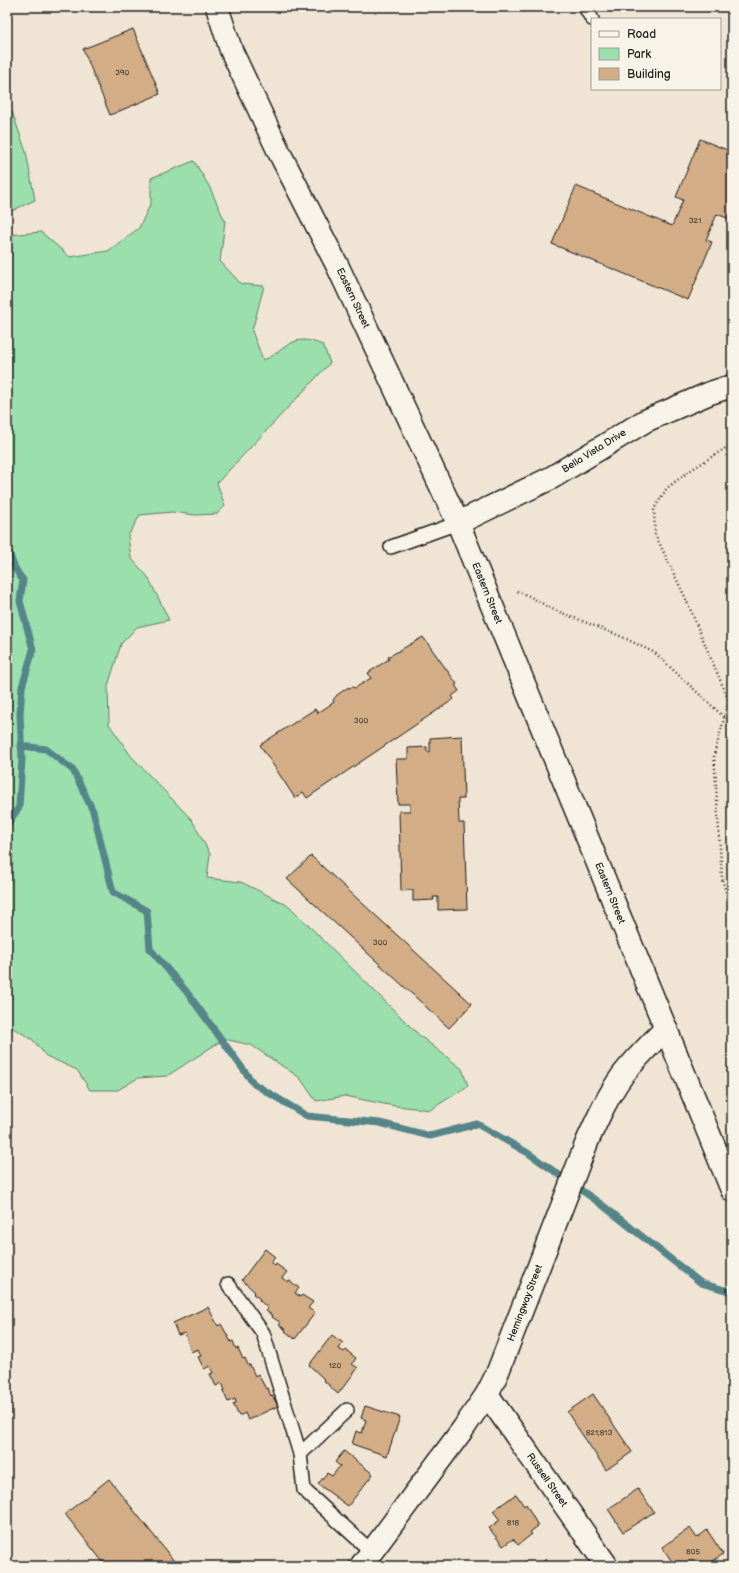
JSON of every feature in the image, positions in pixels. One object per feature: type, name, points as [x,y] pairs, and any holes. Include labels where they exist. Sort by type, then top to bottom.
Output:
[{"type":"street","name":"Eastern Street","points":[[217,7],[237,64],[279,152],[338,267],[458,523],[732,1190]]},
{"type":"street","name":"Bella Vista Drive","points":[[458,523],[551,478],[645,421],[710,393],[732,386]]},
{"type":"street","name":"Hemingway Street","points":[[367,1559],[414,1497],[487,1394],[497,1374],[587,1142],[602,1108],[633,1062],[666,1028]]},
{"type":"street","name":"Russell Street","points":[[487,1394],[607,1566]]},
{"type":"lane","points":[[585,7],[591,18]]},
{"type":"lane","points":[[391,547],[458,523]]},
{"type":"lane","points":[[228,1284],[263,1333],[300,1454],[304,1490],[367,1559]]},
{"type":"lane","points":[[300,1454],[347,1410]]},
{"type":"path","points":[[732,444],[688,472],[667,488],[654,509],[655,534],[685,597],[730,701],[714,754],[722,878],[732,914]]},
{"type":"path","points":[[517,591],[552,609],[620,636],[655,653],[725,718]]},
{"type":"path","points":[[726,1099],[732,1099]]},
{"type":"green space","points":[[7,97],[26,152],[35,200],[7,213]]},
{"type":"green space","points":[[194,161],[209,186],[225,221],[220,261],[241,284],[264,286],[252,331],[263,360],[293,342],[304,340],[323,345],[330,363],[217,483],[225,506],[217,514],[195,515],[172,512],[140,515],[128,536],[131,558],[148,577],[169,620],[137,627],[121,644],[108,686],[109,724],[131,756],[192,820],[210,854],[207,878],[241,882],[289,906],[419,1035],[462,1069],[468,1086],[430,1110],[389,1105],[345,1096],[316,1101],[300,1078],[251,1045],[224,1039],[167,1076],[138,1078],[118,1090],[90,1090],[77,1070],[46,1056],[33,1040],[13,1028],[7,1028],[7,235],[41,232],[70,257],[108,251],[139,228],[151,203],[151,178]]},
{"type":"building","points":[[133,29],[160,94],[110,115],[83,49]]},
{"type":"building","points":[[700,139],[732,152],[732,220],[717,214],[706,240],[712,242],[688,300],[552,244],[576,186],[672,226],[683,200],[676,197]]},
{"type":"building","points":[[423,637],[457,684],[455,685],[459,691],[452,696],[454,699],[307,798],[303,792],[295,798],[260,745],[315,709],[318,713],[334,702],[333,700],[337,695],[347,688],[355,688],[371,678],[368,673],[389,659],[388,657]]},
{"type":"building","points":[[462,736],[464,799],[458,799],[459,823],[464,823],[467,909],[438,910],[438,897],[433,897],[434,900],[413,901],[413,890],[401,891],[399,811],[410,811],[410,804],[398,804],[396,759],[408,759],[408,748],[427,747],[427,752],[430,752],[430,738]]},
{"type":"building","points":[[311,856],[472,1004],[449,1028],[287,879]]},
{"type":"building","points":[[265,1249],[275,1257],[271,1263],[275,1266],[276,1264],[287,1272],[282,1278],[288,1282],[289,1280],[299,1288],[295,1293],[300,1297],[302,1295],[313,1302],[308,1308],[315,1313],[295,1339],[279,1325],[281,1323],[266,1311],[268,1308],[253,1294],[255,1292],[242,1280]]},
{"type":"building","points":[[208,1307],[218,1326],[221,1324],[231,1342],[233,1341],[236,1349],[238,1348],[243,1359],[245,1358],[248,1365],[250,1365],[255,1376],[258,1374],[266,1389],[268,1388],[271,1396],[272,1395],[278,1406],[248,1420],[245,1413],[239,1416],[233,1404],[236,1403],[235,1399],[228,1402],[223,1391],[225,1390],[222,1383],[216,1386],[210,1374],[213,1373],[210,1366],[204,1369],[198,1357],[201,1356],[198,1349],[191,1352],[185,1333],[178,1335],[173,1323]]},
{"type":"building","points":[[332,1335],[343,1343],[339,1349],[344,1352],[346,1350],[356,1358],[352,1364],[358,1368],[338,1394],[309,1365]]},
{"type":"building","points":[[593,1394],[632,1452],[606,1470],[567,1412]]},
{"type":"building","points":[[365,1406],[400,1417],[387,1456],[352,1444],[356,1431],[362,1433],[366,1420],[361,1418]]},
{"type":"building","points":[[344,1451],[373,1474],[348,1506],[318,1484],[327,1473],[332,1476],[340,1466],[335,1462]]},
{"type":"building","points":[[109,1479],[178,1566],[106,1566],[65,1514]]},
{"type":"building","points":[[638,1489],[654,1512],[623,1532],[608,1509]]},
{"type":"building","points":[[516,1494],[524,1506],[526,1504],[538,1526],[530,1532],[532,1534],[518,1545],[513,1539],[503,1546],[489,1528],[500,1520],[493,1511]]},
{"type":"building","points":[[690,1528],[697,1538],[707,1530],[723,1554],[706,1566],[680,1566],[678,1564],[675,1566],[662,1547]]},
{"type":"building","points":[[546,1559],[551,1566],[538,1566]]},
{"type":"building","points":[[526,1561],[530,1566],[519,1566]]},
{"type":"waterway","points":[[7,530],[10,556],[15,569],[23,580],[20,601],[33,650],[22,687],[20,714],[22,759],[19,807],[7,825]]},
{"type":"waterway","points":[[21,746],[46,749],[73,770],[93,811],[113,892],[147,911],[150,949],[186,991],[254,1084],[307,1116],[380,1123],[430,1136],[477,1124],[528,1153],[601,1204],[701,1283],[732,1292]]}]
